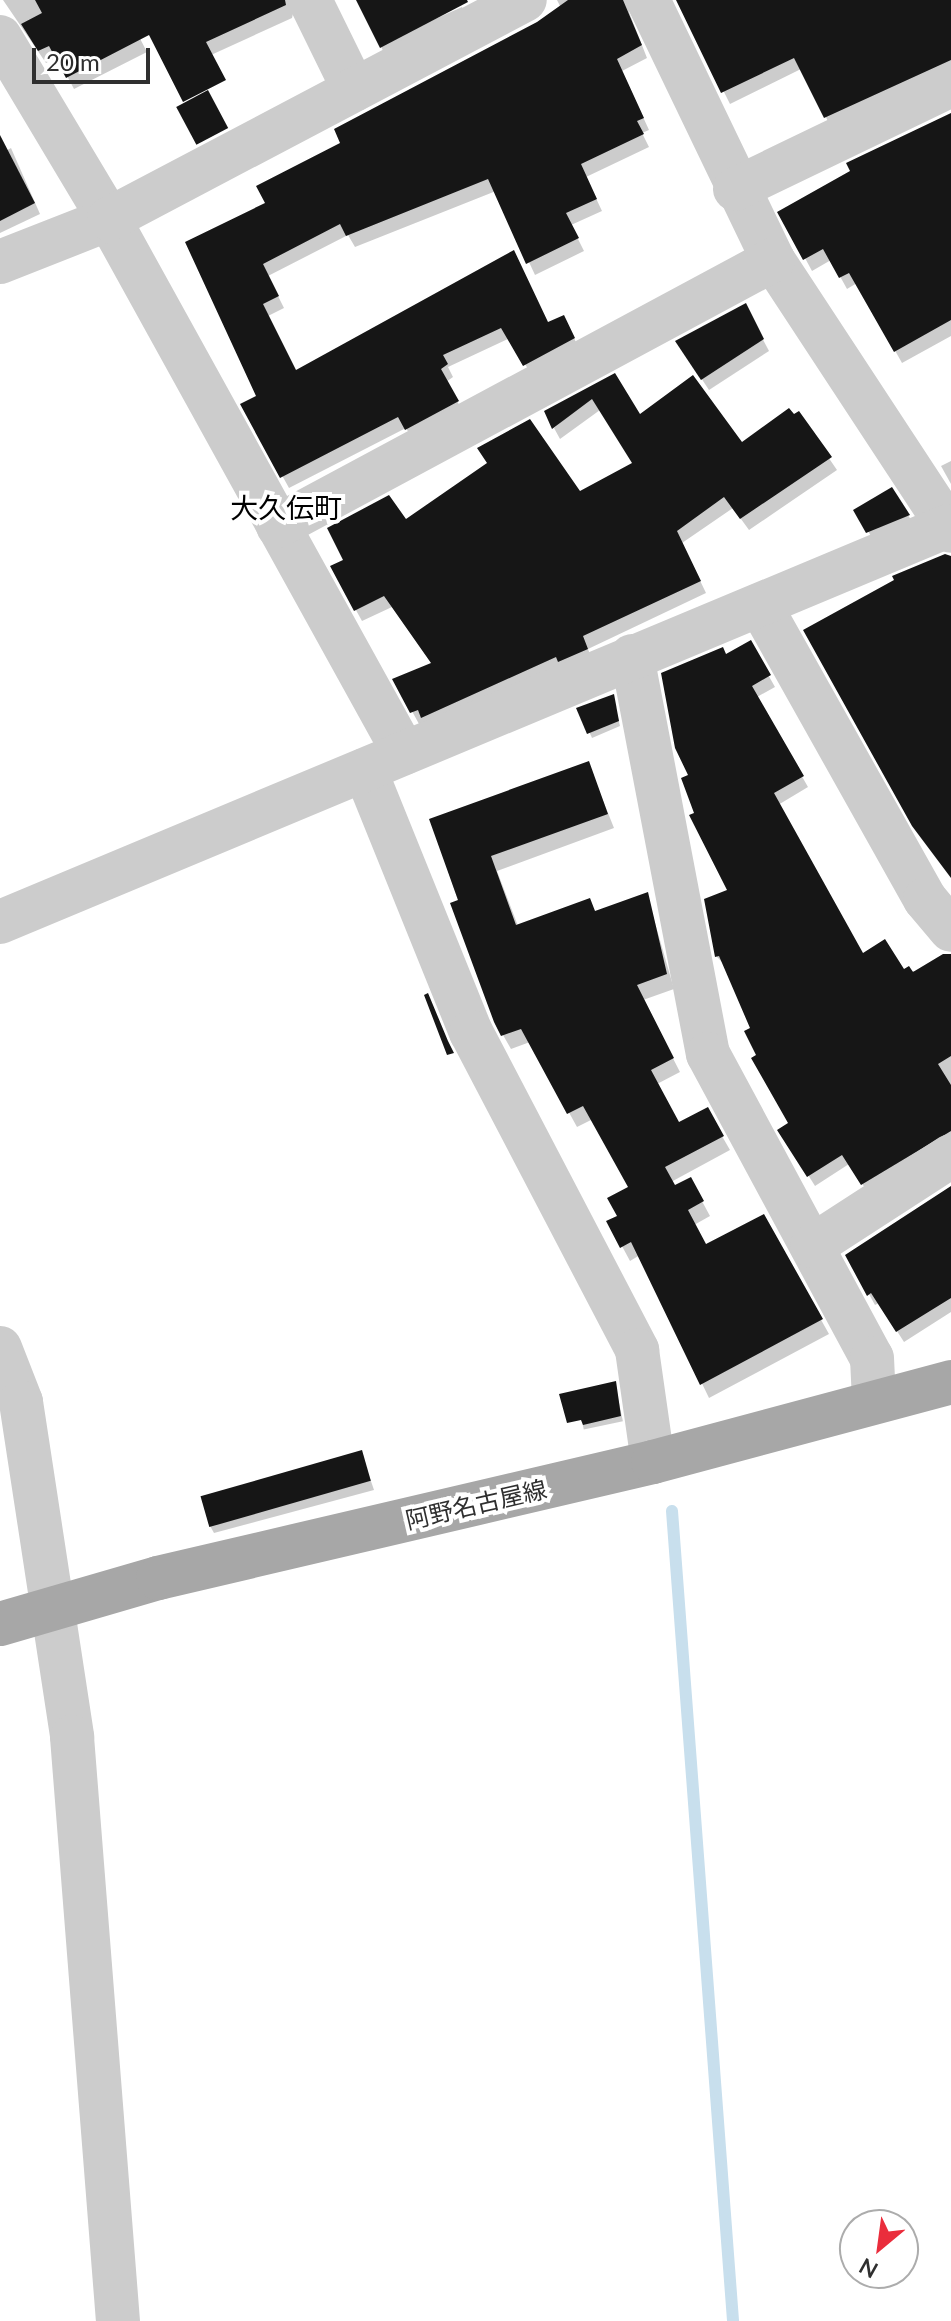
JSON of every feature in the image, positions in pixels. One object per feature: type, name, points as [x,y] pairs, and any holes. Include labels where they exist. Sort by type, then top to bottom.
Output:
[{"type":"main road","name":"阿野名古屋線","points":[[0,1624],[55,1605],[653,1462],[951,1382]]},
{"type":"street","points":[[310,0],[354,90]]},
{"type":"street","points":[[0,262],[109,219],[525,0]]},
{"type":"street","points":[[0,922],[632,656],[949,529],[773,260],[735,189],[648,0]]},
{"type":"street","points":[[0,37],[109,219],[278,526],[384,762],[471,1032],[637,1350],[653,1462]]},
{"type":"street","points":[[735,189],[951,85]]},
{"type":"street","points":[[278,526],[773,260]]},
{"type":"street","points":[[760,605],[925,899],[951,930]]},
{"type":"street","points":[[632,656],[708,1054],[872,1358],[874,1401]]},
{"type":"street","points":[[812,1246],[951,1156]]},
{"type":"street","points":[[0,1348],[21,1402],[55,1605],[72,1737],[118,2321]]},
{"type":"building","points":[[35,0],[285,0],[286,5],[206,42],[226,80],[183,102],[149,35],[66,78],[49,46],[38,51],[21,24],[42,13]]},
{"type":"building","points":[[356,0],[467,0],[468,2],[380,48]]},
{"type":"building","points":[[568,0],[623,0],[642,45],[617,59],[644,118],[637,121],[644,134],[581,164],[597,199],[566,213],[579,238],[526,264],[488,179],[346,236],[340,224],[263,264],[279,296],[263,304],[296,370],[514,250],[548,322],[564,315],[575,338],[523,366],[501,328],[443,355],[448,364],[441,369],[459,401],[405,430],[398,417],[280,478],[240,404],[256,396],[185,242],[265,203],[256,186],[340,143],[334,129],[537,22]]},
{"type":"building","points":[[676,0],[951,0],[951,60],[824,118],[794,58],[721,93]]},
{"type":"building","points":[[208,90],[228,128],[196,145],[176,107]]},
{"type":"building","points":[[951,113],[951,320],[894,352],[849,273],[839,278],[823,249],[803,260],[777,212],[850,171],[846,163]]},
{"type":"building","points":[[0,135],[35,203],[0,221]]},
{"type":"building","points":[[746,303],[764,339],[701,380],[675,341]]},
{"type":"building","points":[[615,373],[640,414],[693,375],[742,442],[789,408],[794,414],[799,411],[832,457],[740,519],[724,497],[677,531],[701,581],[583,636],[588,649],[558,662],[556,657],[421,718],[418,710],[410,713],[392,679],[431,663],[384,596],[354,611],[330,566],[343,560],[327,528],[389,495],[406,519],[487,463],[477,448],[530,419],[580,491],[632,463],[592,399],[552,429],[544,411]]},
{"type":"building","points":[[892,487],[910,515],[866,533],[853,510]]},
{"type":"building","points":[[945,554],[951,556],[951,878],[912,826],[803,630],[894,580],[892,576]]},
{"type":"building","points":[[751,640],[771,675],[752,686],[804,776],[774,793],[863,953],[885,939],[904,969],[909,966],[913,972],[943,954],[951,954],[951,1056],[938,1064],[951,1085],[951,1131],[861,1185],[842,1155],[807,1177],[777,1130],[788,1123],[751,1058],[756,1055],[744,1031],[750,1028],[719,956],[715,957],[704,899],[727,890],[689,815],[694,813],[681,778],[688,775],[675,748],[661,673],[723,647],[726,654]]},
{"type":"building","points":[[614,694],[619,721],[587,734],[576,708]]},
{"type":"building","points":[[589,761],[608,814],[491,856],[516,925],[590,898],[595,911],[648,892],[667,974],[637,985],[674,1058],[651,1070],[679,1122],[708,1107],[724,1136],[665,1167],[675,1185],[691,1177],[704,1201],[688,1210],[706,1244],[764,1214],[823,1319],[700,1385],[631,1242],[620,1248],[606,1221],[617,1216],[607,1198],[628,1187],[583,1106],[567,1114],[521,1029],[501,1036],[494,1022],[450,903],[458,900],[429,819]]},
{"type":"building","points":[[428,993],[454,1053],[447,1055],[424,995]]},
{"type":"building","points":[[951,1186],[951,1298],[896,1332],[871,1293],[867,1296],[845,1255]]},
{"type":"building","points":[[616,1381],[621,1416],[583,1425],[581,1420],[567,1423],[559,1394]]},
{"type":"building","points":[[362,1450],[371,1481],[209,1527],[201,1496]]},
{"type":"waterway","points":[[672,1511],[733,2321]]},
{"type":"district","name":"大久伝町","points":[[286,507]]}]
